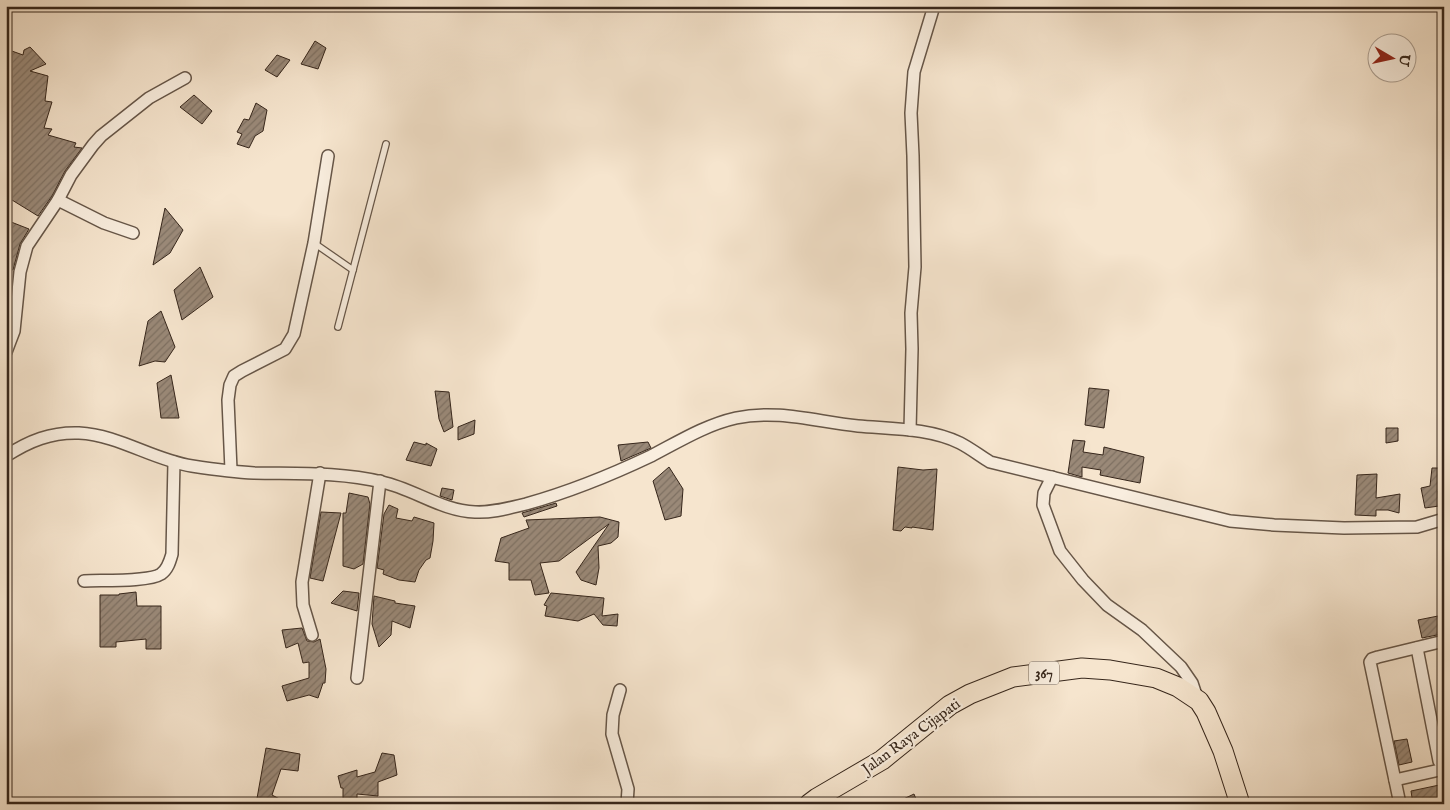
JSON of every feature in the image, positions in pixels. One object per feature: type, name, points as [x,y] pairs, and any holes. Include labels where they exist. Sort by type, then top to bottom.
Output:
[{"type":"main road","name":"Jalan Raya Cijapati","points":[[809,804],[816,798],[882,760],[950,705],[970,694],[1013,677],[1082,668],[1110,670],[1156,678],[1178,687],[1199,701],[1206,712],[1223,751],[1240,804]]},
{"type":"street","points":[[910,430],[911,313],[915,267],[911,113],[914,72],[934,6]]},
{"type":"street","points":[[6,352],[20,272],[27,246],[80,163],[102,136],[149,98],[185,78]]},
{"type":"street","points":[[231,470],[228,400],[231,380],[242,371],[276,355],[285,349],[290,342],[298,323],[314,243],[328,156]]},
{"type":"street","points":[[58,200],[104,223],[134,233]]},
{"type":"street","points":[[7,451],[51,434],[81,433],[106,437],[174,462],[250,473],[344,475],[393,484],[446,506],[473,512],[487,512],[507,509],[566,492],[631,465],[703,430],[734,419],[764,414],[910,430],[936,435],[960,443],[990,462],[1230,521],[1344,528],[1417,527],[1444,519]]},
{"type":"street","points":[[84,581],[149,578],[163,573],[168,566],[172,554],[174,462]]},
{"type":"street","points":[[312,635],[303,605],[302,582],[320,473]]},
{"type":"street","points":[[1052,477],[1044,493],[1043,505],[1060,551],[1083,580],[1107,605],[1142,630],[1181,667],[1192,683],[1199,701]]},
{"type":"street","points":[[357,678],[380,481]]},
{"type":"street","points":[[1400,804],[1370,662],[1378,657],[1444,641]]},
{"type":"street","points":[[1395,780],[1444,768],[1439,761],[1417,648]]},
{"type":"street","points":[[620,690],[613,715],[612,734],[628,789],[627,804]]},
{"type":"lane","points":[[338,327],[386,144]]},
{"type":"lane","points":[[314,243],[353,270]]},
{"type":"building","points":[[315,41],[326,48],[318,69],[301,64]]},
{"type":"building","points":[[30,47],[46,64],[30,71],[48,76],[45,101],[52,102],[44,128],[52,129],[48,135],[76,143],[74,147],[82,148],[65,171],[52,196],[38,216],[12,200],[6,210],[6,136],[12,125],[6,122],[6,54],[9,50],[23,55],[24,50]]},
{"type":"building","points":[[277,55],[290,60],[277,77],[265,70]]},
{"type":"building","points":[[194,95],[212,111],[202,124],[180,107]]},
{"type":"building","points":[[256,103],[267,110],[263,131],[255,136],[249,148],[237,144],[242,134],[237,132],[244,119],[249,120]]},
{"type":"building","points":[[165,208],[183,230],[170,253],[153,265]]},
{"type":"building","points":[[6,220],[29,229],[20,244],[13,270],[6,267]]},
{"type":"building","points":[[200,267],[213,297],[182,320],[174,290]]},
{"type":"building","points":[[161,311],[175,347],[165,362],[155,361],[139,366],[148,321]]},
{"type":"building","points":[[171,375],[179,418],[161,418],[157,383]]},
{"type":"building","points":[[1089,388],[1109,390],[1104,428],[1085,425]]},
{"type":"building","points":[[435,391],[449,392],[453,427],[444,432],[439,419]]},
{"type":"building","points":[[475,420],[474,434],[458,440],[458,427]]},
{"type":"building","points":[[1386,428],[1398,428],[1398,441],[1386,443]]},
{"type":"building","points":[[1073,440],[1085,441],[1083,452],[1103,455],[1104,447],[1144,457],[1140,483],[1100,475],[1101,470],[1082,467],[1082,477],[1068,473]]},
{"type":"building","points":[[414,442],[426,445],[426,443],[437,449],[431,466],[406,460]]},
{"type":"building","points":[[648,442],[651,448],[621,461],[618,445]]},
{"type":"building","points":[[669,467],[683,489],[681,516],[665,520],[653,481]]},
{"type":"building","points":[[898,467],[923,470],[937,469],[933,530],[905,527],[901,531],[893,530]]},
{"type":"building","points":[[1432,468],[1444,468],[1444,491],[1438,491],[1439,506],[1425,508],[1421,488],[1430,486]]},
{"type":"building","points":[[1377,474],[1376,498],[1400,494],[1399,513],[1388,510],[1376,510],[1376,516],[1355,515],[1357,475]]},
{"type":"building","points":[[442,488],[454,490],[452,500],[440,496]]},
{"type":"building","points":[[349,493],[368,497],[370,504],[363,564],[354,569],[343,566],[343,513],[346,513]]},
{"type":"building","points":[[556,503],[557,506],[524,517],[522,513]]},
{"type":"building","points":[[389,505],[398,509],[396,518],[412,521],[414,517],[434,523],[430,558],[426,560],[419,570],[415,582],[399,580],[383,574],[384,570],[377,568],[384,514]]},
{"type":"building","points":[[321,512],[341,513],[323,581],[310,578]]},
{"type":"building","points":[[600,517],[619,522],[618,537],[611,543],[598,546],[599,568],[596,585],[581,580],[576,572],[609,524],[559,561],[540,563],[549,593],[535,595],[531,580],[509,580],[509,563],[495,561],[501,538],[529,528],[526,520]]},
{"type":"building","points":[[343,591],[359,593],[357,611],[331,603]]},
{"type":"building","points":[[136,592],[137,606],[161,606],[161,649],[146,649],[146,639],[116,642],[116,647],[100,647],[100,595],[119,595]]},
{"type":"building","points":[[551,593],[604,598],[602,616],[618,614],[617,626],[603,625],[594,614],[578,621],[545,616],[547,606],[544,605]]},
{"type":"building","points":[[374,596],[395,601],[395,603],[415,606],[410,628],[392,621],[391,635],[379,647],[372,624]]},
{"type":"building","points":[[1438,616],[1442,634],[1422,638],[1418,620]]},
{"type":"building","points":[[302,628],[307,641],[314,642],[320,639],[326,669],[325,683],[323,683],[318,698],[309,695],[287,701],[282,686],[309,678],[309,662],[303,663],[298,643],[286,648],[282,630]]},
{"type":"building","points":[[1407,739],[1412,762],[1399,765],[1394,741]]},
{"type":"building","points":[[266,748],[300,754],[298,771],[281,769],[272,795],[289,804],[256,804]]},
{"type":"building","points":[[382,753],[394,755],[397,775],[378,782],[378,796],[357,794],[357,804],[343,804],[343,788],[341,788],[338,776],[357,770],[357,777],[375,772]]},
{"type":"building","points":[[1444,784],[1442,798],[1428,801],[1428,804],[1413,804],[1411,791]]},
{"type":"building","points":[[914,794],[918,804],[893,804]]}]
